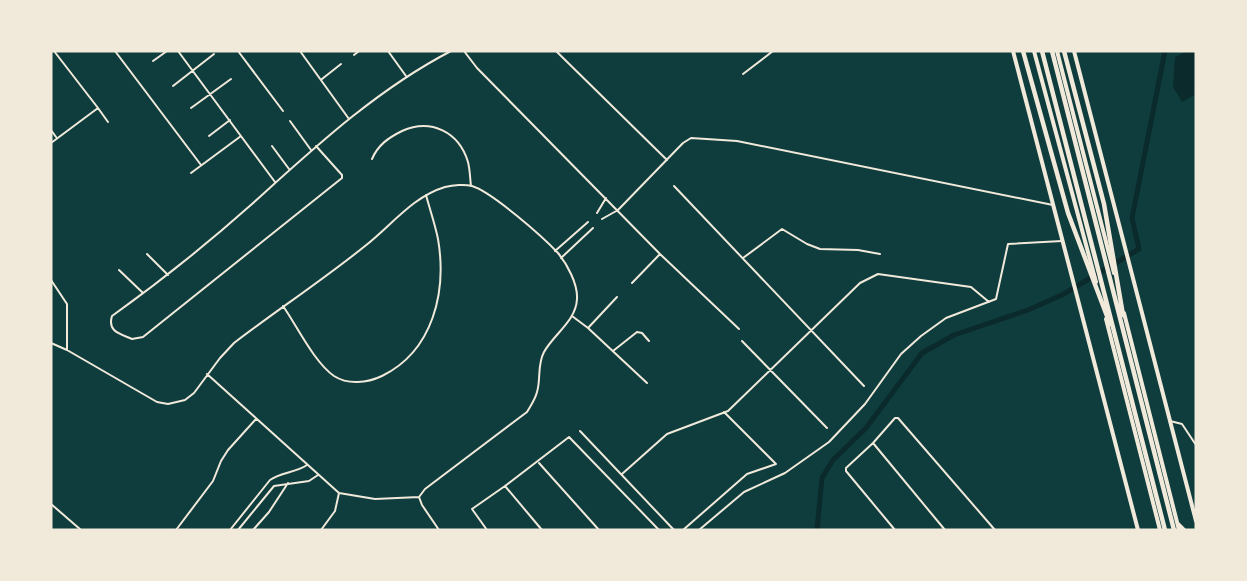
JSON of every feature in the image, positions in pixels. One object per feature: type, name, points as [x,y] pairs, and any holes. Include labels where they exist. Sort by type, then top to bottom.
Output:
[{"type":"highway","points":[[1023,51],[1071,221],[1118,343]]},
{"type":"highway","points":[[1042,51],[1165,530]]},
{"type":"highway","points":[[1052,51],[1174,530]]},
{"type":"highway","points":[[1064,51],[1110,231],[1127,341]]},
{"type":"main road","points":[[1013,51],[1138,530]]},
{"type":"main road","points":[[1034,51],[1160,530]]},
{"type":"main road","points":[[1057,51],[1179,530]]},
{"type":"main road","points":[[1074,51],[1196,521]]},
{"type":"main road","points":[[1178,523],[1184,530]]},
{"type":"street","points":[[54,51],[108,122]]},
{"type":"street","points":[[115,51],[201,165]]},
{"type":"street","points":[[153,61],[167,51]]},
{"type":"street","points":[[178,51],[275,182]]},
{"type":"street","points":[[238,51],[283,111]]},
{"type":"street","points":[[300,51],[349,119]]},
{"type":"street","points":[[354,55],[359,51]]},
{"type":"street","points":[[388,51],[406,76]]},
{"type":"street","points":[[316,146],[342,175],[342,178],[143,337],[132,339],[112,328],[112,316],[168,275],[311,150],[349,119],[406,76],[452,51]]},
{"type":"street","points":[[464,51],[477,68],[660,254],[739,329]]},
{"type":"street","points":[[555,51],[667,160]]},
{"type":"street","points":[[744,74],[772,51]]},
{"type":"street","points":[[173,86],[214,54]]},
{"type":"street","points":[[321,80],[341,64]]},
{"type":"street","points":[[191,108],[231,79]]},
{"type":"street","points":[[51,143],[98,108]]},
{"type":"street","points":[[209,136],[230,120]]},
{"type":"street","points":[[290,121],[311,150]]},
{"type":"street","points":[[372,159],[377,148],[396,134],[416,126],[435,126],[449,136],[465,156],[469,164],[471,186]]},
{"type":"street","points":[[51,130],[57,138]]},
{"type":"street","points":[[191,173],[241,136]]},
{"type":"street","points":[[602,219],[618,210],[683,142],[691,138],[737,141],[1053,205]]},
{"type":"street","points":[[272,146],[289,170]]},
{"type":"street","points":[[51,343],[68,350],[157,402],[168,404],[185,400],[194,393],[234,344],[366,245],[409,206],[426,195],[449,186],[471,186],[497,199],[555,251],[576,288],[577,298],[572,316],[544,352],[540,363],[535,401],[526,412],[425,489],[419,497]]},
{"type":"street","points":[[674,186],[864,386]]},
{"type":"street","points":[[283,306],[319,360],[337,378],[364,382],[375,380],[398,369],[425,336],[436,309],[440,264],[438,240],[426,195]]},
{"type":"street","points":[[597,213],[606,198]]},
{"type":"street","points":[[555,251],[588,222]]},
{"type":"street","points":[[561,258],[593,228]]},
{"type":"street","points":[[742,258],[782,229],[820,249],[858,250],[880,254]]},
{"type":"street","points":[[699,530],[744,492],[785,473],[829,442],[865,404],[901,354],[921,336],[946,318],[996,299],[1008,244],[1062,241]]},
{"type":"street","points":[[147,254],[168,275]]},
{"type":"street","points":[[632,283],[660,254]]},
{"type":"street","points":[[119,270],[143,294]]},
{"type":"street","points":[[622,474],[667,434],[728,411],[861,283],[878,274],[971,287],[989,302]]},
{"type":"street","points":[[51,280],[68,304],[68,350]]},
{"type":"street","points":[[588,328],[617,297]]},
{"type":"street","points":[[572,316],[647,383]]},
{"type":"street","points":[[613,351],[637,332],[642,333],[649,341]]},
{"type":"street","points":[[742,341],[827,428]]},
{"type":"street","points":[[207,375],[339,493],[375,499],[419,497]]},
{"type":"street","points":[[683,530],[747,474],[776,464],[724,412]]},
{"type":"street","points":[[895,530],[846,471],[846,468],[873,443],[892,418],[898,418],[995,530]]},
{"type":"street","points":[[176,530],[213,481],[228,450],[256,419]]},
{"type":"street","points":[[1170,422],[1182,424],[1196,445]]},
{"type":"street","points":[[580,431],[674,530]]},
{"type":"street","points":[[487,530],[472,509],[569,437],[660,530]]},
{"type":"street","points":[[873,443],[945,530]]},
{"type":"street","points":[[538,462],[599,530]]},
{"type":"street","points":[[230,530],[270,480],[277,475],[297,471],[307,465]]},
{"type":"street","points":[[238,530],[272,488],[278,484],[309,481],[318,475]]},
{"type":"street","points":[[253,530],[269,512],[288,483]]},
{"type":"street","points":[[505,486],[542,530]]},
{"type":"street","points":[[321,530],[335,511],[339,493]]},
{"type":"street","points":[[419,497],[439,530]]},
{"type":"street","points":[[51,504],[81,530]]},
{"type":"street","points":[[241,525],[246,530]]},
{"type":"water","points":[[1187,51],[1196,51],[1196,94],[1182,102],[1173,87],[1175,57]]},
{"type":"waterway","points":[[817,530],[822,478],[833,460],[866,428],[922,353],[954,335],[1028,310],[1062,295],[1139,249],[1132,218],[1165,51]]}]
